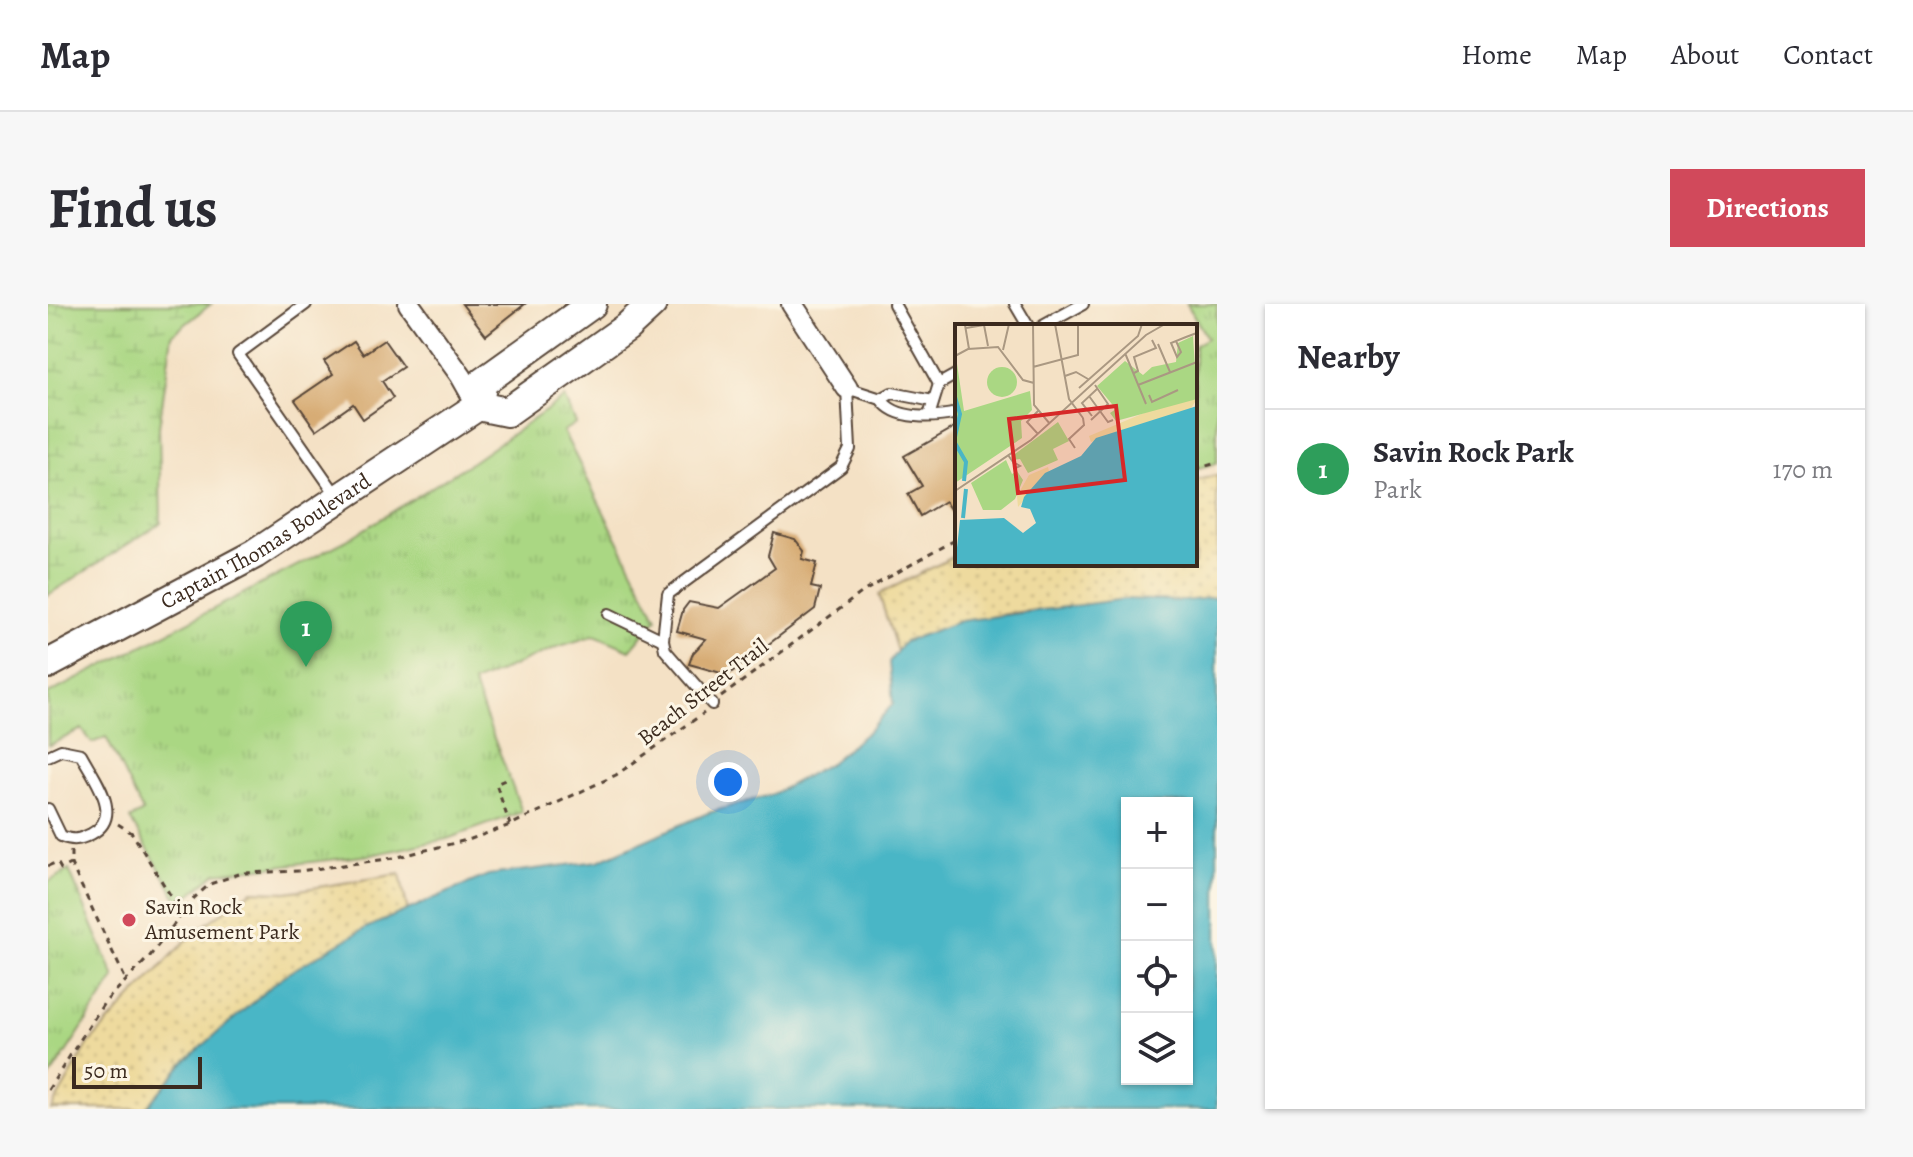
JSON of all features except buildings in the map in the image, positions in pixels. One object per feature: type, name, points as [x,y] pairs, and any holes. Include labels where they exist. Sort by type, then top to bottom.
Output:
[{"type":"main road","name":"Captain Thomas Boulevard","points":[[48,664],[211,579],[340,500],[478,406],[483,382],[592,304]]},
{"type":"main road","points":[[478,406],[507,412],[627,327],[652,304]]},
{"type":"street","points":[[409,304],[478,406]]},
{"type":"street","points":[[792,304],[847,388]]},
{"type":"lane","points":[[306,304],[238,354],[340,500]]},
{"type":"lane","points":[[894,304],[939,384]]},
{"type":"lane","points":[[1015,304],[1027,324]]},
{"type":"lane","points":[[1047,324],[1083,304]]},
{"type":"lane","points":[[929,416],[939,384],[955,375]]},
{"type":"lane","points":[[712,704],[671,660],[663,640],[668,594],[841,467],[850,449],[847,388],[881,399],[887,408],[929,416],[955,413]]},
{"type":"lane","points":[[881,399],[892,393],[933,401]]},
{"type":"lane","points":[[609,614],[663,640]]},
{"type":"lane","points":[[48,756],[61,750],[81,754],[108,807],[108,818],[104,826],[94,833],[71,840],[61,836],[48,809]]},
{"type":"path","points":[[1197,468],[1217,463]]},
{"type":"path","name":"Beach Street Trail","points":[[48,1090],[80,1038],[125,978],[150,956],[181,913],[217,880],[394,858],[510,825],[638,763],[697,722],[712,704],[864,591],[955,540]]},
{"type":"path","points":[[505,780],[496,784],[510,825]]},
{"type":"path","points":[[108,818],[132,833],[181,913]]},
{"type":"path","points":[[71,840],[71,864],[125,978]]},
{"type":"path","points":[[48,866],[57,862],[61,869],[71,864]]},
{"type":"green space","points":[[48,304],[211,304],[172,335],[159,427],[161,523],[48,595]]},
{"type":"green space","points":[[1187,304],[1217,304],[1217,463],[1197,468],[1197,344],[1207,338]]},
{"type":"green space","points":[[564,398],[576,423],[563,431],[657,618],[630,650],[595,635],[557,647],[473,683],[522,812],[447,839],[371,855],[216,873],[180,903],[130,819],[143,812],[106,737],[92,743],[82,729],[48,746],[48,694],[347,540],[472,462]]},
{"type":"green space","points":[[69,870],[115,978],[48,1080],[48,882]]},
{"type":"sand","points":[[1217,475],[1217,612],[1061,609],[1000,615],[966,625],[901,664],[879,594],[955,556],[955,566],[1197,566],[1197,480]]},
{"type":"sand","points":[[400,874],[408,912],[366,928],[184,1062],[145,1109],[51,1109],[89,1043],[192,934],[252,891],[287,892]]},
{"type":"water","points":[[1217,597],[1217,1109],[145,1109],[184,1062],[283,976],[366,928],[488,875],[598,861],[708,813],[773,794],[830,763],[869,731],[893,704],[889,662],[904,642],[960,621],[1125,599],[1184,601]]},
{"type":"place","name":"Savin Rock Park","points":[[306,667]]},
{"type":"place","name":"Savin Rock Amusement Park","points":[[129,920]]}]
